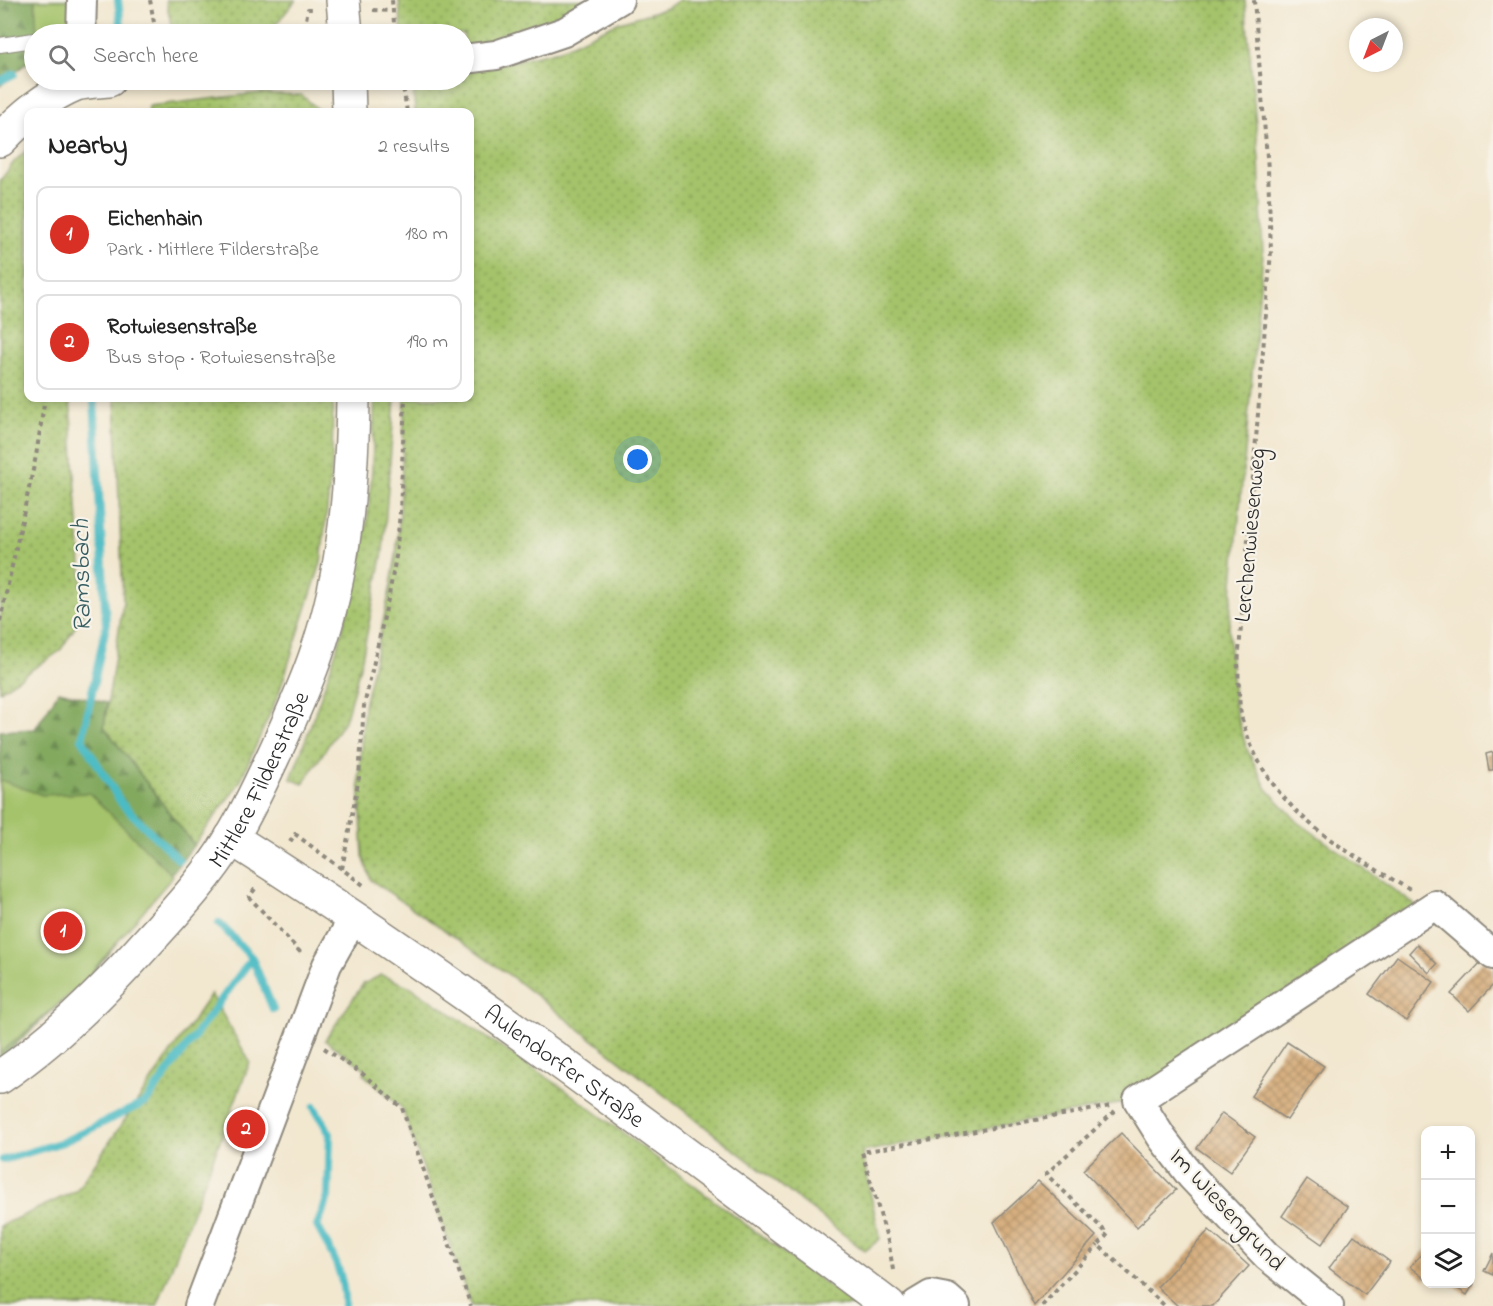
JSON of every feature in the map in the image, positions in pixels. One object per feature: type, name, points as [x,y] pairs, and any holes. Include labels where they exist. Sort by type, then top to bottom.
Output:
[{"type":"main road","points":[[343,0],[345,24]]},
{"type":"main road","points":[[34,108],[67,90]]},
{"type":"main road","points":[[348,90],[349,108]]},
{"type":"main road","points":[[0,140],[24,117]]},
{"type":"main road","name":"Mittlere Filderstraße","points":[[0,1077],[77,1015],[120,973],[183,903],[231,838],[291,717],[318,651],[335,584],[347,512],[353,444],[353,402]]},
{"type":"main road","name":"Aulendorfer Straße","points":[[231,838],[326,898],[557,1059],[897,1304]]},
{"type":"street","points":[[81,24],[82,0]]},
{"type":"street","points":[[474,58],[496,55],[564,32],[619,0]]},
{"type":"street","points":[[1131,1102],[1435,905],[1493,955]]},
{"type":"street","points":[[199,1306],[327,965],[354,917]]},
{"type":"street","name":"Im Wiesengrund","points":[[1131,1102],[1191,1176],[1267,1256],[1329,1306]]},
{"type":"street","points":[[897,1304],[931,1295],[947,1299],[956,1306]]},
{"type":"lane","points":[[0,45],[24,41]]},
{"type":"path","points":[[150,0],[154,24]]},
{"type":"path","points":[[392,0],[395,24]]},
{"type":"path","name":"Lerchenwiesenweg","points":[[1254,0],[1268,169],[1271,251],[1238,664],[1242,717],[1255,755],[1272,784],[1297,812],[1341,848],[1435,905]]},
{"type":"path","points":[[404,90],[406,108]]},
{"type":"path","points":[[0,621],[36,456],[44,402]]},
{"type":"path","points":[[326,898],[342,869],[359,777],[364,706],[396,556],[405,402]]},
{"type":"path","points":[[300,1034],[364,1075],[402,1108],[471,1306]]},
{"type":"path","points":[[1042,1306],[1108,1234],[1046,1174],[1131,1102]]},
{"type":"path","points":[[897,1304],[889,1245],[862,1152],[1131,1102]]},
{"type":"path","points":[[1098,1245],[1165,1306]]},
{"type":"green space","points":[[0,0],[67,0],[64,20],[61,24],[24,24],[24,65],[0,86]]},
{"type":"green space","points":[[35,0],[93,0],[97,24],[36,24]]},
{"type":"green space","points":[[166,0],[296,0],[276,24],[171,24]]},
{"type":"green space","points":[[399,0],[592,0],[514,35],[474,44],[474,24],[401,24]]},
{"type":"green space","points":[[679,0],[1245,0],[1259,159],[1263,254],[1229,627],[1235,708],[1247,749],[1267,789],[1298,822],[1418,907],[1138,1100],[862,1152],[880,1239],[865,1251],[512,977],[371,880],[363,856],[359,777],[364,706],[396,556],[405,402],[474,402],[474,108],[415,108],[413,90],[474,90],[474,71],[559,50],[619,22],[667,8]]},
{"type":"green space","points":[[259,93],[302,95],[317,108],[149,108],[149,106]]},
{"type":"green space","points":[[24,153],[24,402],[70,402],[84,613],[60,651],[0,691],[0,181]]},
{"type":"green space","points":[[115,402],[333,402],[332,464],[321,563],[279,693],[240,782],[194,845],[104,727],[123,603]]},
{"type":"green space","points":[[375,402],[395,402],[383,552],[362,659],[346,718],[303,784],[291,779],[348,611],[364,542],[372,466]]},
{"type":"green space","points":[[59,691],[107,703],[104,727],[194,845],[92,974],[0,1059],[0,731],[35,729]]},
{"type":"green space","points":[[0,780],[42,795],[89,793],[173,876],[79,987],[0,1053]]},
{"type":"green space","points":[[381,975],[411,987],[563,1088],[855,1306],[471,1306],[402,1108],[364,1075],[365,1069],[325,1040],[363,984]]},
{"type":"green space","points":[[211,994],[250,1062],[157,1306],[0,1306],[0,1226],[76,1191]]},
{"type":"building","points":[[1493,752],[1493,770],[1489,770],[1486,754]]},
{"type":"building","points":[[1417,944],[1437,964],[1429,973],[1409,953]]},
{"type":"building","points":[[1397,956],[1434,982],[1406,1021],[1369,994]]},
{"type":"building","points":[[1483,960],[1493,969],[1493,985],[1469,1011],[1451,994]]},
{"type":"building","points":[[1287,1042],[1324,1066],[1287,1120],[1251,1096]]},
{"type":"building","points":[[1222,1113],[1255,1137],[1230,1172],[1197,1148]]},
{"type":"building","points":[[1121,1133],[1176,1190],[1137,1227],[1083,1170]]},
{"type":"building","points":[[1307,1179],[1348,1207],[1322,1244],[1282,1216]]},
{"type":"building","points":[[1038,1181],[1096,1236],[1034,1306],[994,1222]]},
{"type":"building","points":[[1209,1230],[1249,1266],[1213,1306],[1178,1306],[1157,1287]]},
{"type":"building","points":[[1354,1235],[1390,1262],[1365,1295],[1329,1268]]},
{"type":"building","points":[[1493,1253],[1493,1275],[1484,1271]]},
{"type":"building","points":[[1421,1255],[1421,1276],[1410,1267]]},
{"type":"building","points":[[1457,1288],[1471,1288],[1467,1295]]},
{"type":"waterway","name":"Ramsbach","points":[[118,0],[121,24]]},
{"type":"waterway","points":[[0,81],[14,74]]},
{"type":"waterway","name":"Ramsbach","points":[[94,402],[106,626],[82,739],[122,804],[179,860]]},
{"type":"waterway","name":"Ramsbach","points":[[219,923],[252,958],[273,1009]]},
{"type":"waterway","points":[[3,1160],[63,1142],[146,1102],[252,958]]},
{"type":"waterway","name":"Ramsbach","points":[[314,1107],[330,1134],[328,1197],[317,1226],[340,1275],[344,1306]]},
{"type":"place","name":"Eichenhain","points":[[63,931]]},
{"type":"place","name":"Rotwiesenstraße","points":[[246,1129]]}]
